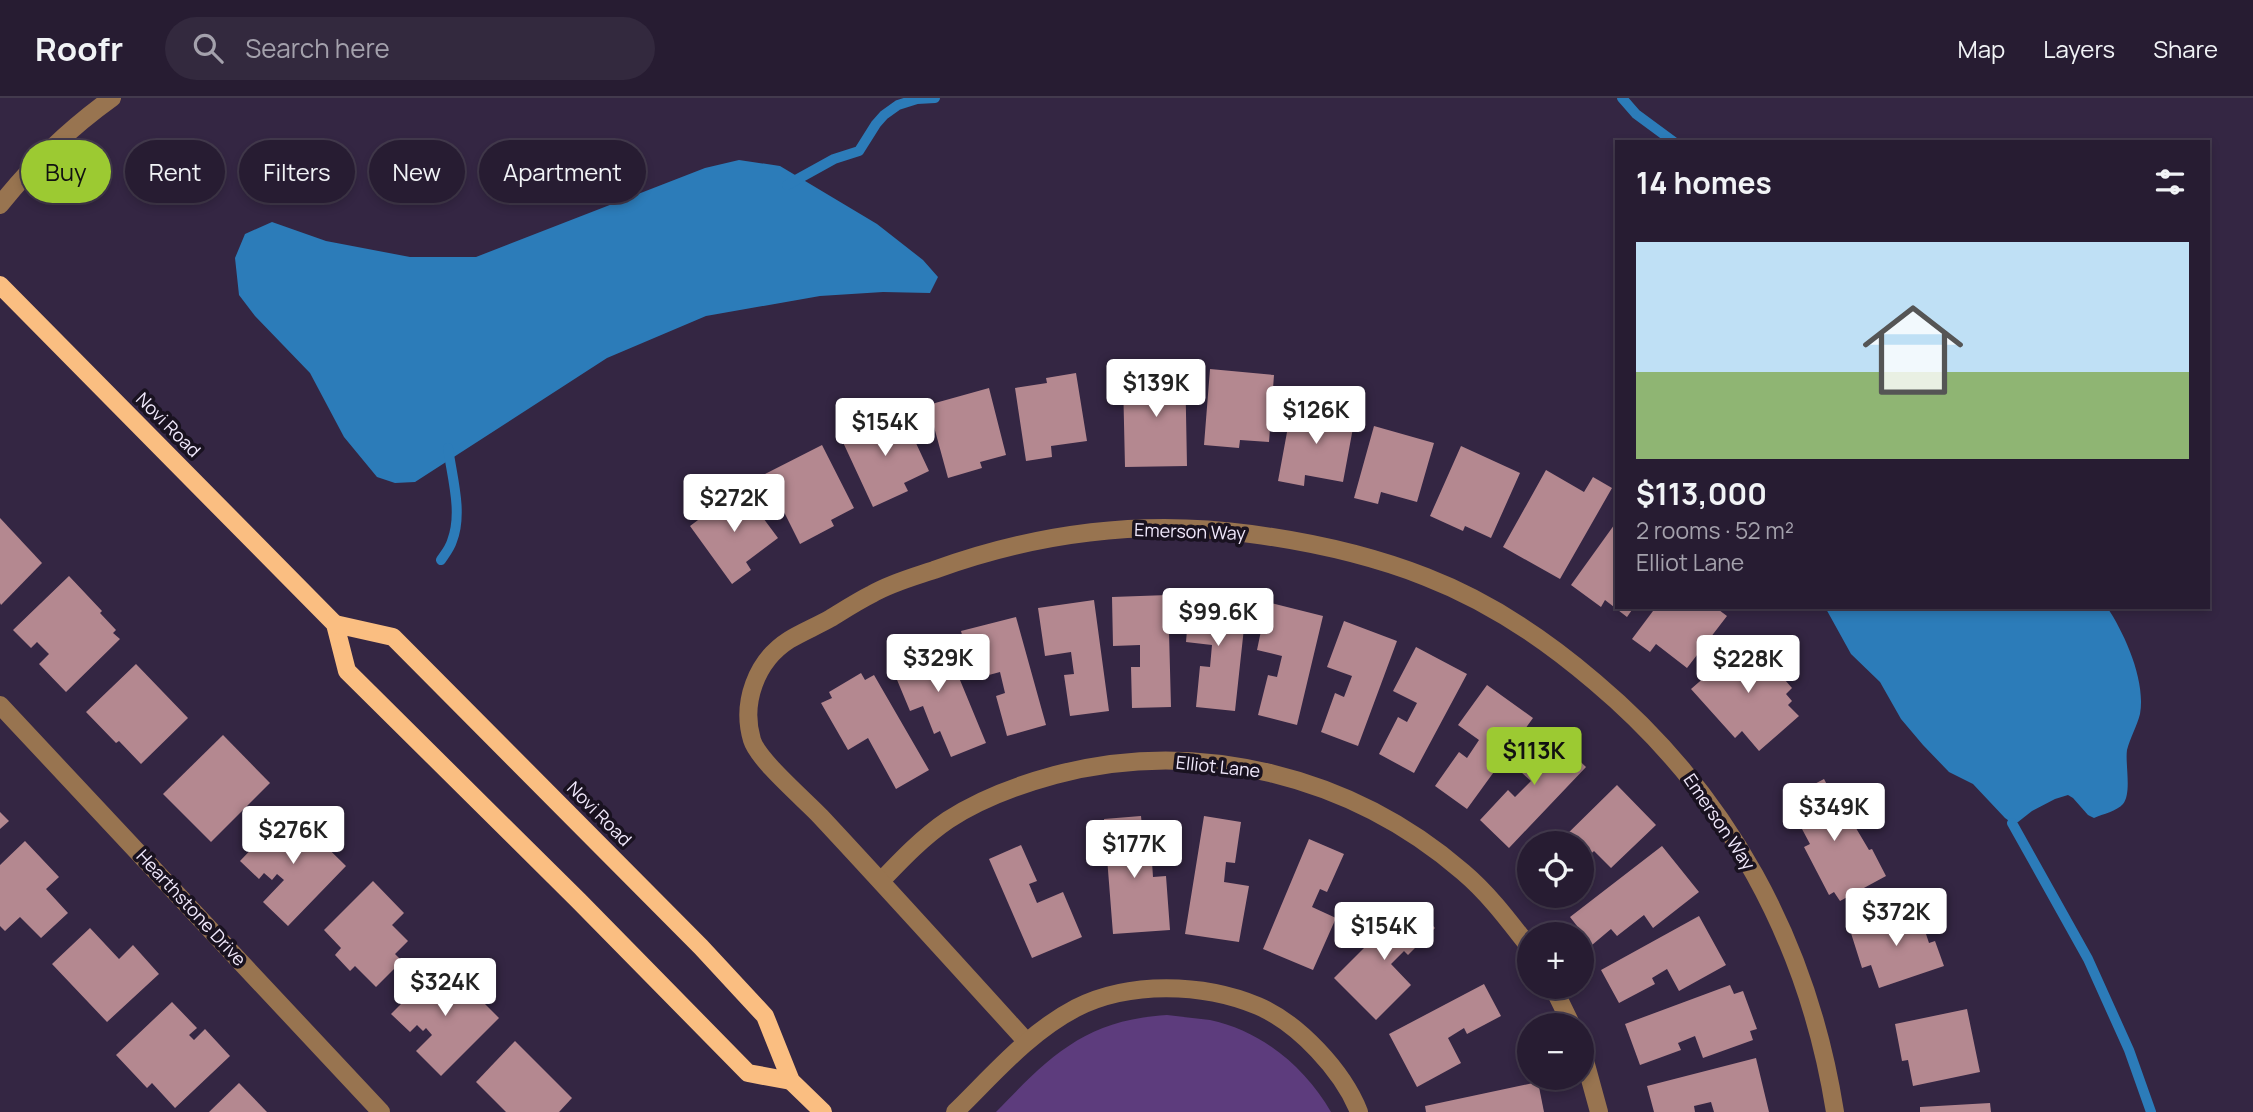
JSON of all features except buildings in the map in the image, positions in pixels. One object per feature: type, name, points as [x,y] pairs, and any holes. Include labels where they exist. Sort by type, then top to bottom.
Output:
[{"type":"main road","name":"Novi Road","points":[[0,285],[335,624],[393,637],[701,947],[765,1016],[791,1081],[823,1112]]},
{"type":"main road","points":[[335,624],[347,671],[748,1073],[791,1081]]},
{"type":"street","points":[[0,205],[19,181],[66,135],[112,98]]},
{"type":"street","name":"Emerson Way","points":[[1026,1041],[881,881],[759,754],[751,739],[747,709],[754,680],[773,652],[875,591],[984,552],[1084,533],[1178,528],[1229,531],[1303,541],[1428,578],[1530,631],[1620,702],[1698,785],[1763,888],[1789,947],[1815,1018],[1835,1112]]},
{"type":"street","name":"Hearthstone Drive","points":[[0,705],[381,1112]]},
{"type":"street","name":"Elliot Lane","points":[[881,881],[925,837],[949,819],[1011,789],[1076,769],[1108,764],[1196,761],[1281,774],[1328,790],[1373,810],[1439,853],[1464,873],[1517,930]]},
{"type":"street","points":[[955,1112],[1026,1041],[1054,1021],[1105,997],[1162,989],[1228,996],[1260,1007],[1287,1024],[1314,1047],[1339,1075],[1359,1112]]},
{"type":"street","points":[[1593,1090],[1599,1112]]},
{"type":"shaded area","points":[[1167,1015],[1229,1025],[1264,1042],[1295,1066],[1331,1112],[996,1112],[1034,1074],[1071,1044],[1113,1024]]},
{"type":"water","points":[[739,160],[780,166],[877,224],[923,260],[938,277],[930,293],[883,292],[820,296],[706,316],[607,358],[415,482],[395,483],[377,477],[344,437],[310,373],[255,316],[239,295],[235,258],[245,234],[272,222],[326,241],[410,257],[476,257],[615,203],[646,203],[646,191],[705,168]]},
{"type":"water","points":[[1826,609],[2108,609],[2121,630],[2140,687],[2140,714],[2127,750],[2126,799],[2114,810],[2094,818],[2068,795],[2055,799],[2012,823],[1973,784],[1949,772],[1923,745],[1901,719],[1880,682],[1851,654]]},
{"type":"waterway","points":[[787,185],[834,159],[859,151],[876,124],[898,105],[917,99],[935,98]]},
{"type":"waterway","points":[[1622,98],[1636,114],[1671,140]]},
{"type":"waterway","points":[[441,560],[451,544],[457,519],[448,448]]},
{"type":"waterway","points":[[2012,823],[2088,959],[2129,1050],[2151,1112]]}]
